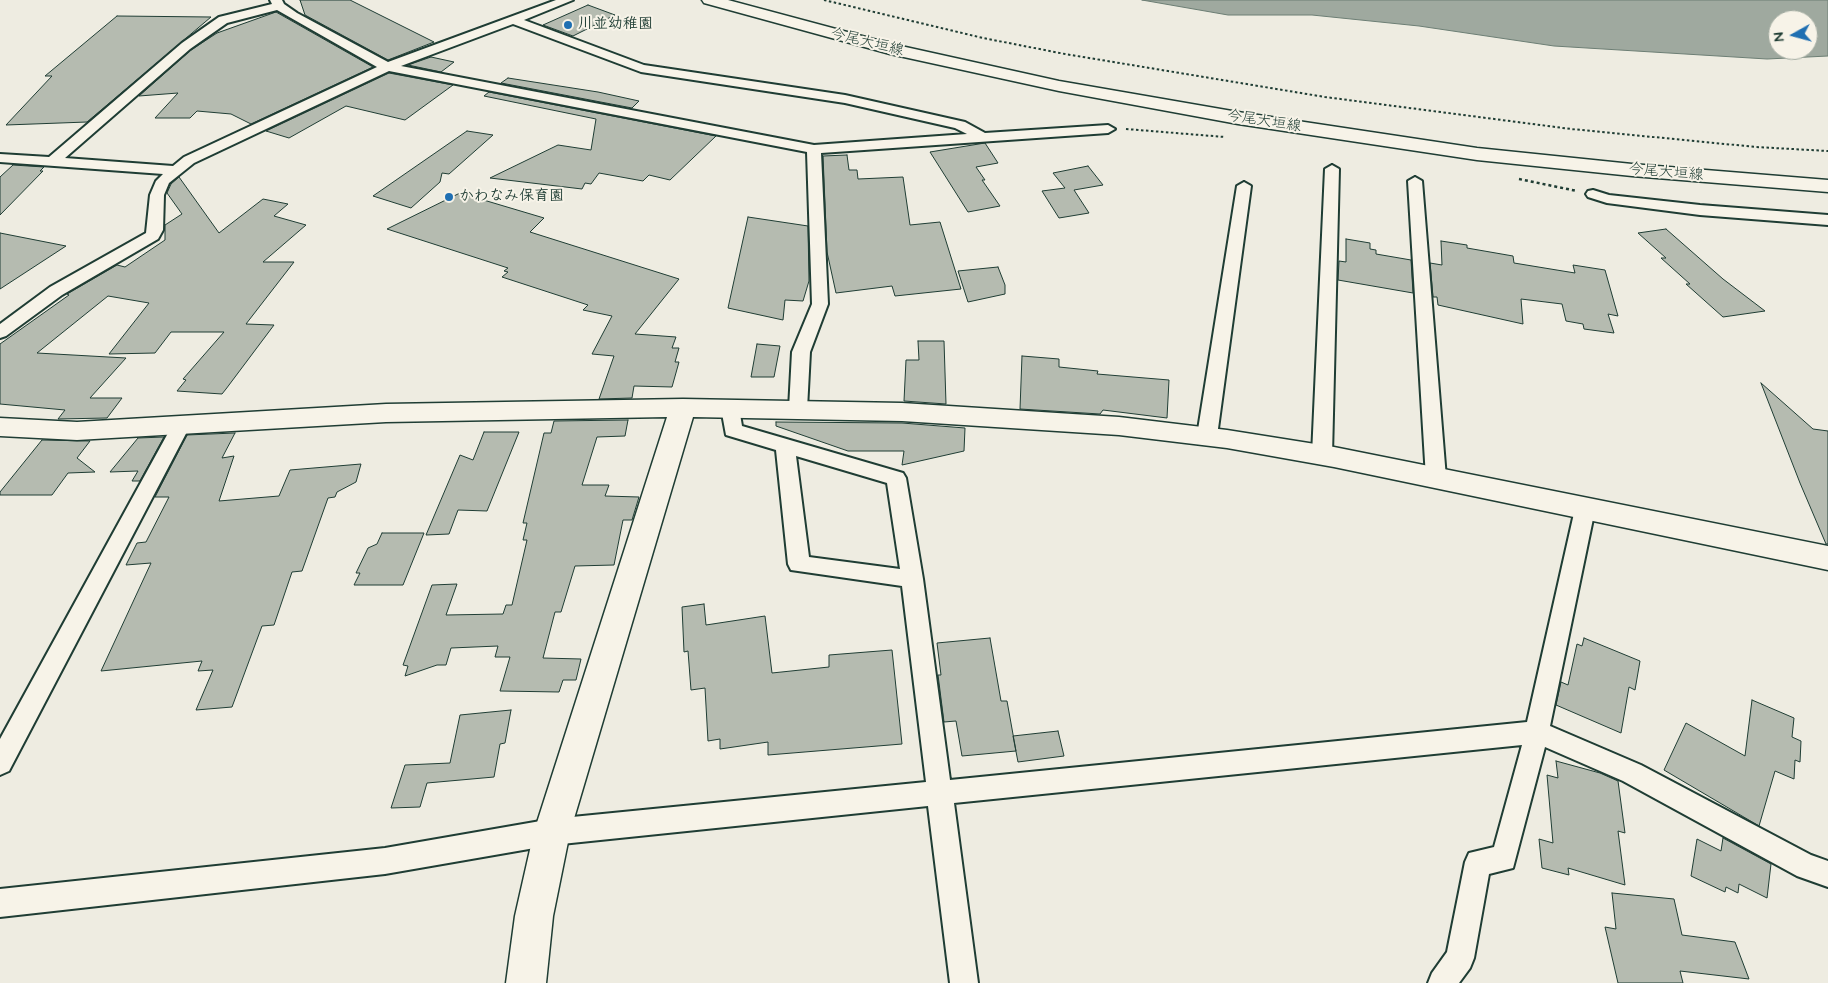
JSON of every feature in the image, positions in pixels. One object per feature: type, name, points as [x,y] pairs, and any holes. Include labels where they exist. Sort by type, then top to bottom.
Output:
[{"type":"street","points":[[0,332],[56,291],[152,236],[155,230],[158,195],[163,180],[189,160],[387,67],[567,0]]},
{"type":"street","name":"今尾大垣線","points":[[710,0],[908,53],[1059,86],[1238,118],[1477,154],[1641,171],[1828,186]]},
{"type":"street","points":[[53,161],[186,46],[223,20],[278,3],[387,67],[814,148],[1108,129]]},
{"type":"street","points":[[512,20],[641,68],[845,99],[960,125],[982,136]]},
{"type":"street","points":[[798,409],[801,352],[820,304],[814,148]]},
{"type":"street","points":[[0,158],[174,170]]},
{"type":"street","points":[[1322,455],[1332,169]]},
{"type":"street","points":[[1415,181],[1436,478]]},
{"type":"street","points":[[1207,436],[1244,186]]},
{"type":"street","points":[[1593,194],[1607,199],[1700,210],[1828,220]]},
{"type":"street","points":[[526,983],[534,916],[552,832],[683,408]]},
{"type":"street","points":[[0,427],[76,431],[386,413],[683,408],[902,412],[1119,426],[1207,436],[1322,455],[1828,558]]},
{"type":"street","points":[[730,408],[733,430],[896,478],[912,579],[964,983]]},
{"type":"street","points":[[0,763],[182,424]]},
{"type":"street","points":[[785,445],[799,564],[912,579]]},
{"type":"street","points":[[1442,983],[1460,958],[1478,862],[1504,859],[1537,732],[1585,509]]},
{"type":"street","points":[[0,903],[386,861],[552,832],[1537,732],[1632,773],[1806,867],[1828,874]]},
{"type":"path","points":[[824,0],[983,38],[1065,54],[1325,98],[1571,129],[1756,147],[1828,151]]},
{"type":"shaded area","points":[[1142,0],[1828,0],[1828,56],[1818,56],[1818,10],[1768,10],[1767,59],[1554,46],[1419,26],[1312,15],[1228,15]]},
{"type":"building","points":[[300,0],[350,0],[434,42],[388,60],[305,15]]},
{"type":"building","points":[[588,5],[615,15],[573,36],[543,25]]},
{"type":"building","points":[[276,12],[373,67],[251,124],[231,114],[197,111],[190,118],[155,118],[178,93],[139,96],[191,50],[217,33]]},
{"type":"building","points":[[117,16],[211,17],[87,122],[6,125],[52,76],[45,76]]},
{"type":"building","points":[[431,57],[454,62],[441,72],[408,65]]},
{"type":"building","points":[[389,73],[453,85],[405,120],[346,106],[289,138],[266,131]]},
{"type":"building","points":[[508,78],[598,92],[639,101],[632,108],[501,83]]},
{"type":"building","points":[[489,92],[716,136],[670,180],[649,175],[643,181],[599,173],[591,184],[585,183],[582,189],[490,178],[558,145],[591,150],[596,119],[484,96]]},
{"type":"building","points":[[467,131],[493,135],[449,174],[442,173],[440,182],[411,208],[373,196]]},
{"type":"building","points":[[985,143],[998,163],[976,167],[985,180],[982,180],[1000,206],[968,212],[930,152]]},
{"type":"building","points":[[847,155],[849,170],[857,170],[858,179],[903,177],[910,225],[940,222],[961,289],[895,296],[892,286],[836,293],[827,252],[823,156]]},
{"type":"building","points":[[13,165],[44,167],[40,171],[43,171],[0,215],[0,177]]},
{"type":"building","points":[[1088,166],[1103,185],[1074,190],[1089,213],[1059,218],[1042,191],[1065,188],[1053,173]]},
{"type":"building","points":[[179,177],[219,233],[263,199],[288,204],[274,216],[306,225],[263,262],[294,262],[246,324],[274,325],[226,389],[222,394],[177,391],[186,380],[183,379],[224,332],[171,332],[155,353],[109,354],[149,303],[108,296],[37,353],[126,358],[90,398],[122,398],[107,418],[58,419],[65,410],[0,404],[0,344],[69,295],[67,294],[117,265],[125,267],[165,240],[165,225],[182,214],[167,193],[171,184]]},
{"type":"building","points":[[460,193],[544,218],[530,232],[679,279],[635,334],[676,337],[672,348],[679,348],[675,362],[679,362],[672,387],[634,386],[632,398],[599,399],[614,356],[592,354],[612,316],[583,310],[588,305],[502,277],[508,272],[504,271],[508,268],[387,229]]},
{"type":"building","points":[[748,217],[808,226],[809,281],[803,301],[785,300],[783,320],[728,308]]},
{"type":"building","points":[[1666,229],[1723,279],[1765,311],[1723,317],[1686,284],[1690,284],[1661,258],[1666,258],[1638,233]]},
{"type":"building","points":[[0,233],[66,246],[0,289]]},
{"type":"building","points":[[1346,239],[1370,243],[1370,249],[1376,250],[1376,254],[1411,260],[1413,293],[1338,280],[1339,261],[1346,262]]},
{"type":"building","points":[[1441,241],[1467,245],[1467,248],[1513,256],[1514,263],[1575,273],[1573,265],[1605,270],[1618,316],[1608,314],[1614,333],[1584,329],[1583,324],[1566,321],[1562,304],[1521,299],[1523,324],[1438,305],[1437,297],[1433,297],[1430,263],[1442,265]]},
{"type":"building","points":[[998,267],[1005,285],[1005,294],[968,302],[958,271]]},
{"type":"building","points":[[918,341],[944,341],[946,404],[904,401],[906,360],[919,360]]},
{"type":"building","points":[[757,344],[780,346],[774,377],[751,377]]},
{"type":"building","points":[[1022,356],[1059,359],[1059,367],[1098,371],[1097,374],[1169,380],[1167,418],[1103,410],[1100,414],[1020,409]]},
{"type":"building","points":[[1761,383],[1813,429],[1828,431],[1828,544],[1826,544],[1800,483]]},
{"type":"building","points":[[628,420],[625,436],[597,437],[582,485],[609,485],[605,496],[639,497],[632,520],[623,520],[614,565],[575,566],[561,612],[555,612],[543,658],[581,659],[576,680],[563,680],[559,692],[500,691],[510,657],[495,657],[498,646],[451,648],[446,665],[437,665],[405,676],[408,666],[403,665],[432,585],[457,584],[446,615],[503,614],[506,605],[512,605],[527,540],[523,540],[527,523],[523,523],[544,433],[551,433],[554,421]]},
{"type":"building","points":[[776,422],[902,423],[965,428],[964,451],[902,465],[904,451],[848,451],[776,426]]},
{"type":"building","points":[[484,432],[519,432],[487,511],[458,510],[449,534],[426,535],[460,455],[473,460]]},
{"type":"building","points":[[235,433],[222,458],[234,456],[219,501],[279,496],[290,470],[361,464],[356,482],[337,492],[335,497],[328,498],[302,571],[292,572],[274,625],[262,626],[232,707],[196,710],[213,670],[198,671],[202,661],[101,671],[151,563],[126,565],[137,543],[146,542],[169,497],[155,497],[187,435]]},
{"type":"building","points":[[164,437],[140,481],[132,481],[138,471],[110,472],[138,438]]},
{"type":"building","points":[[42,440],[90,441],[77,458],[95,472],[68,473],[52,495],[0,495],[0,492]]},
{"type":"building","points":[[382,533],[424,533],[403,585],[354,585],[360,573],[356,573],[368,548],[377,544]]},
{"type":"building","points":[[704,604],[706,625],[765,616],[772,673],[829,667],[829,655],[892,650],[902,744],[768,755],[768,742],[720,749],[720,739],[708,741],[705,688],[691,690],[688,651],[684,652],[682,607]]},
{"type":"building","points":[[990,638],[1001,701],[1007,701],[1016,751],[962,756],[956,721],[944,722],[938,675],[941,675],[937,643]]},
{"type":"building","points":[[1584,638],[1640,661],[1635,690],[1629,687],[1621,733],[1556,705],[1561,682],[1568,685],[1577,644],[1582,646]]},
{"type":"building","points":[[1752,700],[1794,718],[1792,737],[1801,741],[1800,762],[1795,760],[1794,779],[1775,771],[1759,826],[1664,770],[1686,723],[1745,756]]},
{"type":"building","points":[[511,710],[505,743],[500,744],[494,777],[427,783],[420,807],[391,808],[405,765],[450,763],[460,715]]},
{"type":"building","points":[[1058,731],[1064,756],[1018,762],[1013,736]]},
{"type":"building","points":[[1556,761],[1600,773],[1618,781],[1625,833],[1618,831],[1625,885],[1568,868],[1569,875],[1542,868],[1539,839],[1553,843],[1547,775],[1558,778]]},
{"type":"building","points":[[1723,838],[1771,864],[1767,898],[1739,884],[1738,893],[1726,887],[1725,892],[1691,876],[1697,839],[1721,851]]},
{"type":"building","points":[[1612,893],[1674,899],[1682,935],[1735,942],[1749,979],[1680,971],[1683,983],[1618,983],[1605,927],[1616,929]]},
{"type":"place","name":"川並幼稚園","points":[[568,25]]},
{"type":"place","name":"かわなみ保育園","points":[[449,197]]}]
